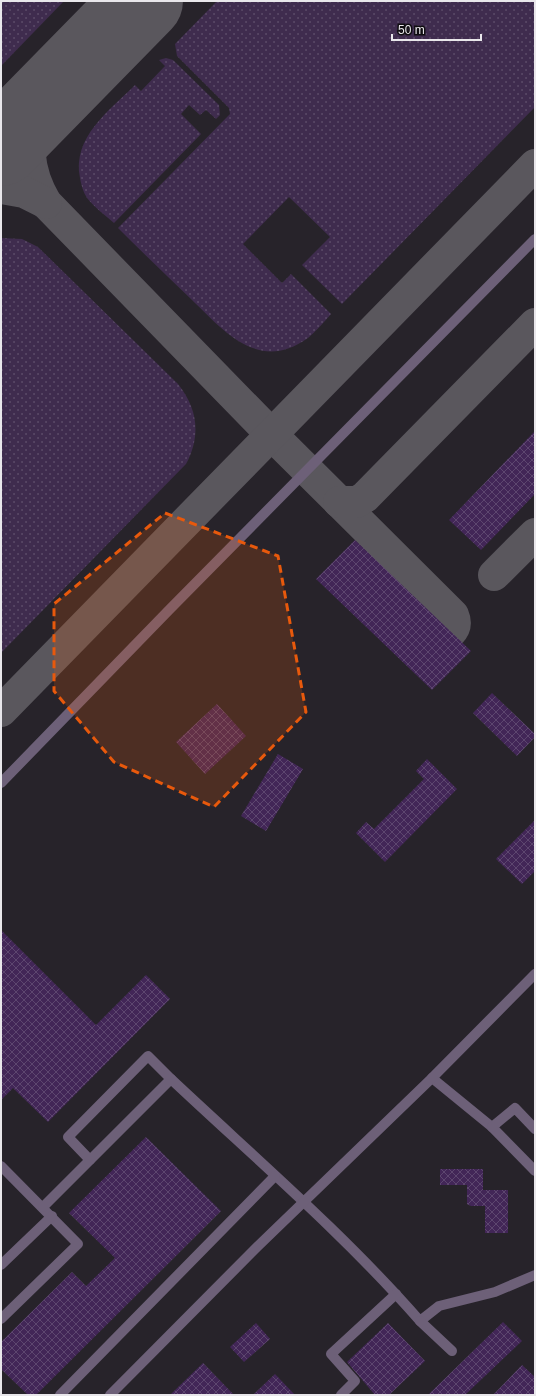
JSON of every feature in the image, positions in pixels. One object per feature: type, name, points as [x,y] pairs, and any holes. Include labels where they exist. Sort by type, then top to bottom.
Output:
[{"type":"street","points":[[1,783],[169,610],[535,239]]},
{"type":"street","points":[[110,1395],[303,1202],[432,1078],[535,974]]},
{"type":"street","points":[[90,1160],[68,1137],[148,1056],[303,1202],[396,1294],[420,1321],[452,1351]]},
{"type":"street","points":[[432,1078],[492,1128],[535,1170]]},
{"type":"street","points":[[43,1207],[171,1079]]},
{"type":"street","points":[[492,1128],[515,1108],[535,1129]]},
{"type":"street","points":[[1,1166],[78,1244],[2,1319]]},
{"type":"street","points":[[60,1395],[275,1176]]},
{"type":"street","points":[[1,1265],[52,1216]]},
{"type":"street","points":[[420,1321],[439,1306],[495,1292],[535,1274]]},
{"type":"street","points":[[341,1395],[355,1381],[331,1354],[396,1294]]},
{"type":"highlighted area","points":[[165,513],[278,556],[306,712],[214,807],[114,762],[54,691],[54,604]]},
{"type":"shaded area","points":[[1,1],[64,1],[1,66]]},
{"type":"shaded area","points":[[217,1],[535,1],[535,107],[342,304],[302,265],[330,237],[289,197],[243,244],[282,283],[291,274],[331,314],[308,338],[290,348],[274,351],[258,350],[244,344],[230,335],[204,312],[118,228],[230,114],[229,108],[177,56],[175,44]]},
{"type":"shaded area","points":[[166,58],[173,60],[219,105],[220,115],[216,119],[206,110],[200,115],[189,105],[181,114],[201,134],[114,223],[93,205],[84,193],[80,178],[79,163],[82,150],[87,137],[104,115],[135,85],[141,91],[165,66],[159,60]]},
{"type":"shaded area","points":[[1,238],[22,239],[38,247],[178,384],[190,403],[195,423],[195,433],[191,454],[186,464],[1,653]]},
{"type":"building","points":[[535,431],[535,494],[481,550],[449,520]]},
{"type":"building","points":[[355,540],[471,651],[432,690],[316,579]]},
{"type":"building","points":[[492,693],[535,734],[535,737],[517,756],[473,713]]},
{"type":"building","points":[[217,704],[246,736],[205,774],[176,742]]},
{"type":"building","points":[[278,754],[303,769],[266,831],[241,816]]},
{"type":"building","points":[[427,759],[457,789],[385,862],[356,833],[366,822],[374,829],[424,779],[416,771]]},
{"type":"building","points":[[535,820],[535,871],[522,884],[496,859]]},
{"type":"building","points":[[1,930],[96,1025],[146,975],[170,999],[48,1122],[13,1088],[1,1100]]},
{"type":"building","points":[[146,1137],[221,1211],[36,1395],[28,1395],[1,1369],[1,1342],[72,1272],[86,1286],[115,1258],[69,1213]]},
{"type":"building","points":[[440,1169],[483,1169],[483,1190],[508,1190],[508,1233],[485,1233],[485,1206],[471,1206],[467,1204],[467,1185],[440,1185]]},
{"type":"building","points":[[503,1322],[522,1341],[465,1395],[428,1395]]},
{"type":"building","points":[[256,1323],[270,1339],[244,1362],[230,1347]]},
{"type":"building","points":[[388,1323],[425,1361],[389,1395],[375,1395],[347,1362]]},
{"type":"building","points":[[203,1363],[234,1395],[170,1395]]},
{"type":"building","points":[[522,1365],[535,1377],[535,1395],[493,1395]]},
{"type":"building","points":[[275,1374],[295,1395],[253,1395]]},
{"type":"taxiway","points":[[42,104],[32,129],[30,154],[35,179],[46,203],[271,434],[453,615],[455,624],[450,633]]},
{"type":"taxiway","points":[[1,117],[20,114],[42,104]]},
{"type":"taxiway","points":[[1,711],[535,165]]},
{"type":"taxiway","points":[[1,188],[24,192],[46,203]]},
{"type":"taxiway","points":[[339,502],[357,502],[365,497],[535,324]]},
{"type":"taxiway","points":[[494,575],[535,534]]},
{"type":"runway","points":[[1,146],[143,1]]}]
